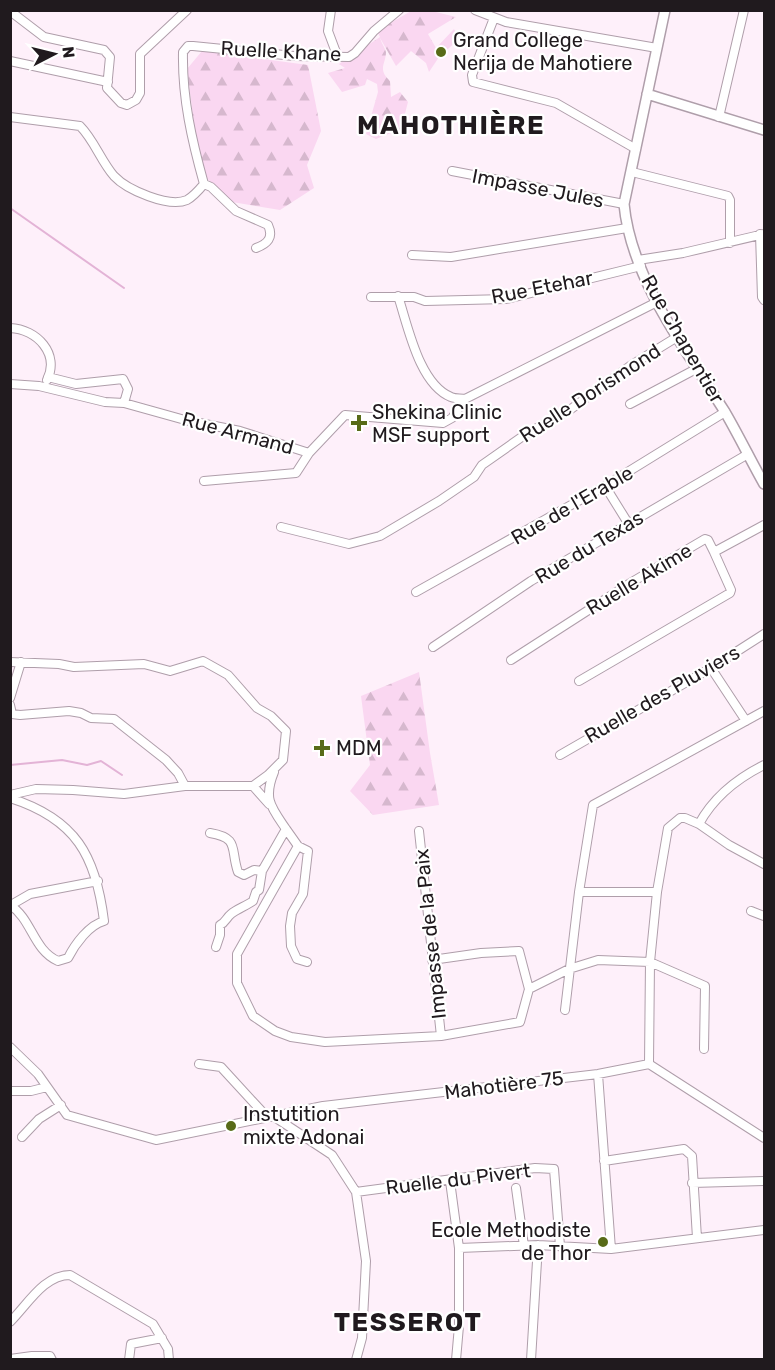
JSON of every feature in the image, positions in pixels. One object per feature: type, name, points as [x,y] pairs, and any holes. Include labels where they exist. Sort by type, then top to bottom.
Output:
[{"type":"street","points":[[10,11],[44,37],[105,50],[110,57],[107,88],[121,103],[127,105],[136,100],[140,93],[140,54],[187,10]]},
{"type":"street","points":[[330,10],[328,31],[337,55]]},
{"type":"street","name":"Ruelle Khane","points":[[204,184],[187,112],[183,52],[188,46],[302,56],[349,57],[374,31],[399,10]]},
{"type":"street","points":[[475,10],[494,18],[574,35],[657,48]]},
{"type":"street","name":"Rue Chapentier","points":[[665,10],[624,204],[627,228],[657,302],[696,369],[725,412],[748,454],[762,473],[765,484]]},
{"type":"street","points":[[719,117],[744,10]]},
{"type":"street","points":[[494,18],[472,75],[473,82],[556,104],[636,149]]},
{"type":"street","points":[[10,61],[108,82]]},
{"type":"street","points":[[647,94],[765,130]]},
{"type":"street","points":[[10,117],[80,126],[87,133],[115,177],[129,187],[149,196],[173,202],[185,201],[195,195],[204,184],[211,187],[236,211],[268,225],[271,231],[270,239],[264,245],[256,248]]},
{"type":"street","name":"Impasse Jules","points":[[452,171],[624,204]]},
{"type":"street","points":[[632,172],[728,196],[730,200],[730,243]]},
{"type":"street","points":[[412,255],[451,256],[627,228]]},
{"type":"street","points":[[762,234],[762,297],[765,300]]},
{"type":"street","name":"Rue Etehar","points":[[371,297],[414,297],[425,301],[506,298],[762,234]]},
{"type":"street","points":[[398,296],[422,368],[435,386],[452,398],[465,399]]},
{"type":"street","name":"Rue Armand","points":[[10,384],[42,387],[105,402],[124,403],[185,420],[240,431],[309,453],[345,415],[443,423],[452,418],[465,399],[657,302]]},
{"type":"street","points":[[10,328],[28,331],[47,349],[51,370],[42,387]]},
{"type":"street","name":"Ruelle Dorismond","points":[[281,527],[349,544],[380,536],[474,477],[482,465],[526,434],[571,409],[630,366],[677,337]]},
{"type":"street","points":[[630,404],[696,369]]},
{"type":"street","points":[[48,377],[76,384],[123,379],[128,390],[124,403]]},
{"type":"street","name":"Rue de l'Erable","points":[[416,592],[605,486],[725,412]]},
{"type":"street","points":[[204,481],[296,473],[309,453]]},
{"type":"street","name":"Rue du Texas","points":[[433,646],[531,581],[748,454]]},
{"type":"street","points":[[605,486],[628,523]]},
{"type":"street","name":"Ruelle Akime","points":[[511,660],[632,582],[705,539],[708,540],[714,552],[765,525]]},
{"type":"street","points":[[579,681],[730,593],[731,590],[714,552]]},
{"type":"street","name":"Ruelle des Pluviers","points":[[560,755],[711,668],[765,634]]},
{"type":"street","points":[[10,662],[74,667],[144,664],[170,671],[203,661],[228,675],[257,708],[286,730],[283,760],[253,786],[185,786],[124,794],[36,789],[10,796]]},
{"type":"street","points":[[10,698],[21,662]]},
{"type":"street","points":[[711,668],[746,721]]},
{"type":"street","points":[[10,705],[12,714],[69,711],[91,718],[114,719],[166,760],[178,773],[185,786]]},
{"type":"street","points":[[565,1010],[579,892],[593,805],[765,711]]},
{"type":"street","points":[[699,824],[706,810],[724,791],[765,765]]},
{"type":"street","points":[[269,804],[268,785],[276,767]]},
{"type":"street","points":[[253,786],[269,804],[298,846],[308,851],[303,894],[292,913],[290,926],[291,946],[297,959],[307,962]]},
{"type":"street","points":[[10,796],[50,816],[76,837],[98,881],[104,921],[96,924],[75,946],[68,958],[58,961],[52,958],[42,949],[23,915],[11,905],[30,894],[98,881]]},
{"type":"street","points":[[765,864],[729,845],[699,824],[680,818],[668,828],[657,892],[650,962],[649,1064],[765,1138]]},
{"type":"street","points":[[216,947],[220,925],[225,923],[232,913],[254,901],[256,892],[259,890],[262,871],[286,830]]},
{"type":"street","name":"Impasse de la Paix","points":[[419,831],[441,1036]]},
{"type":"street","points":[[210,833],[225,836],[232,843],[238,872],[244,875],[254,870],[262,871]]},
{"type":"street","points":[[298,846],[237,954],[237,983],[253,1016],[275,1031],[291,1037],[325,1042],[441,1036],[520,1022],[529,989],[519,951],[480,953],[432,960]]},
{"type":"street","points":[[579,892],[657,892]]},
{"type":"street","points":[[751,911],[765,916]]},
{"type":"street","points":[[529,989],[569,969],[598,960],[650,962],[705,986],[704,1049]]},
{"type":"street","name":"Mahotière 75","points":[[10,1047],[38,1074],[67,1115],[156,1140],[323,1106],[598,1074],[649,1064]]},
{"type":"street","points":[[199,1064],[221,1067],[270,1116],[332,1155],[356,1192],[366,1261],[362,1338],[356,1359]]},
{"type":"street","points":[[598,1074],[611,1249]]},
{"type":"street","points":[[10,1091],[31,1091],[48,1087]]},
{"type":"street","points":[[22,1137],[39,1119],[61,1106]]},
{"type":"street","points":[[604,1161],[684,1149],[692,1156],[697,1238]]},
{"type":"street","name":"Ruelle du Pivert","points":[[356,1192],[535,1168],[554,1169],[560,1246]]},
{"type":"street","points":[[450,1181],[459,1248],[459,1326],[456,1359]]},
{"type":"street","points":[[692,1183],[765,1181]]},
{"type":"street","points":[[516,1188],[524,1246]]},
{"type":"street","points":[[459,1248],[538,1245],[611,1249],[765,1230]]},
{"type":"street","points":[[531,1359],[538,1245]]},
{"type":"street","points":[[10,1322],[47,1281],[59,1275],[70,1275],[153,1324],[162,1338],[169,1359]]},
{"type":"street","points":[[129,1359],[131,1344],[162,1338]]},
{"type":"street","points":[[10,1359],[32,1356],[50,1356],[52,1359]]},
{"type":"green space","points":[[411,11],[432,11],[456,17],[428,34],[436,48],[454,29],[459,39],[439,57],[429,72],[426,63],[411,51],[396,66],[380,38],[386,52],[383,70],[390,81],[391,97],[400,92],[408,102],[401,129],[376,139],[366,134],[378,92],[377,84],[367,79],[365,85],[342,92],[328,73],[345,68],[339,64],[380,37],[377,31]]},
{"type":"green space","points":[[202,51],[308,65],[321,131],[307,165],[314,188],[280,210],[232,202],[200,172],[187,69]]},
{"type":"green space","points":[[419,672],[439,805],[373,815],[350,791],[370,765],[361,696]]},
{"type":"waterway","points":[[10,208],[124,288]]},
{"type":"waterway","points":[[10,765],[62,760],[87,765],[101,761],[122,775]]},
{"type":"place","name":"Grand College Nerija de Mahotiere","points":[[441,52]]},
{"type":"place","name":"Shekina Clinic MSF support","points":[[359,423]]},
{"type":"place","name":"MDM","points":[[322,748]]},
{"type":"place","name":"Instutition mixte Adonai","points":[[231,1126]]},
{"type":"place","name":"Ecole Methodiste de Thor","points":[[603,1242]]},
{"type":"district","name":"MAHOTHIÈRE","points":[[451,125]]},
{"type":"district","name":"TESSEROT","points":[[408,1322]]}]
